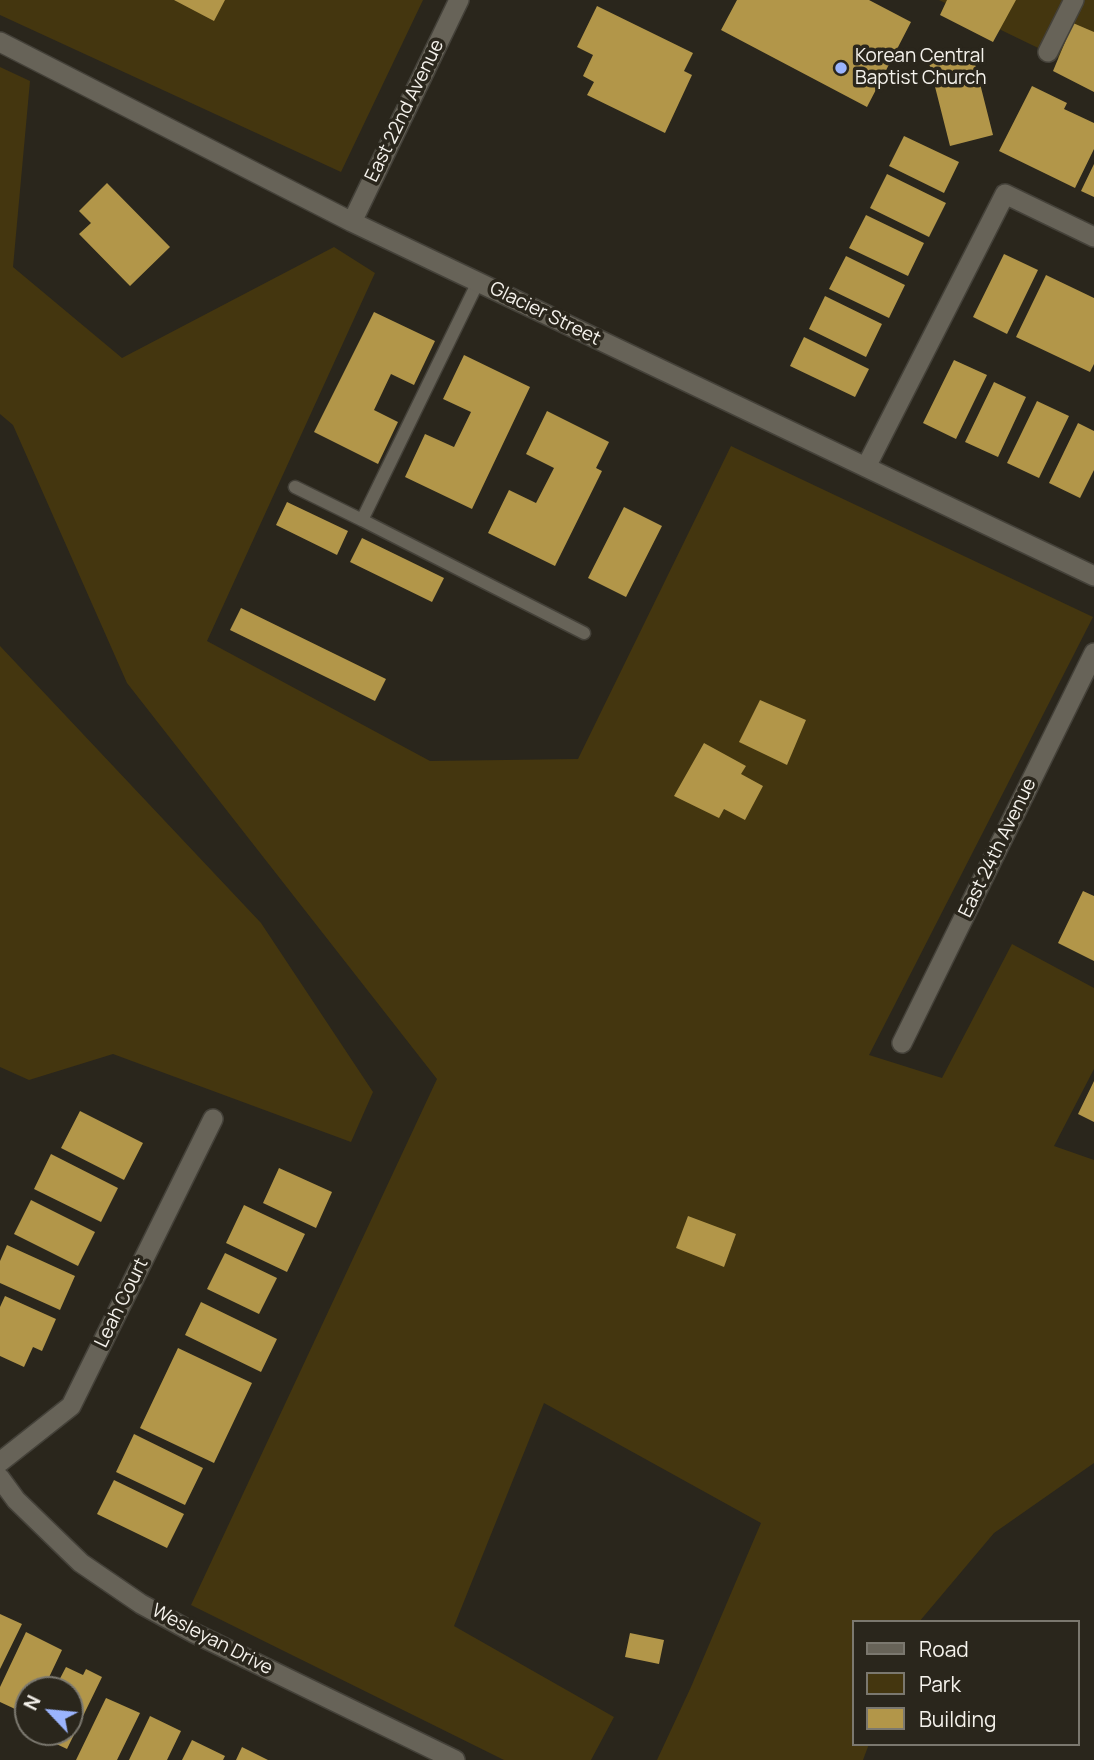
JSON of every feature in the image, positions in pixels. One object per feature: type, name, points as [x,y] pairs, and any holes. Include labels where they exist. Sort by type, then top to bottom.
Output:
[{"type":"street","name":"East 22nd Avenue","points":[[352,222],[459,0]]},
{"type":"street","points":[[1048,52],[1074,0]]},
{"type":"street","name":"Glacier Street","points":[[0,42],[352,222],[1094,576]]},
{"type":"street","points":[[866,467],[1004,194],[1094,237]]},
{"type":"street","name":"East 24th Avenue","points":[[902,1043],[1094,653]]},
{"type":"street","name":"Leah Court","points":[[0,1462],[71,1405],[213,1119]]},
{"type":"street","name":"Wesleyan Drive","points":[[0,1478],[16,1500],[81,1563],[141,1604],[194,1633],[454,1760]]},
{"type":"lane","points":[[362,520],[478,282]]},
{"type":"lane","points":[[295,487],[584,633]]},
{"type":"green space","points":[[0,0],[423,0],[341,172],[0,15]]},
{"type":"green space","points":[[939,0],[1094,0],[1094,75]]},
{"type":"green space","points":[[0,67],[30,81],[13,267],[122,358],[334,247],[375,273],[207,641],[430,761],[578,759],[731,446],[1093,617],[869,1055],[942,1078],[1012,944],[1094,988],[1094,1069],[1054,1146],[1094,1160],[1094,1463],[994,1533],[921,1620],[852,1620],[852,1746],[868,1746],[863,1760],[657,1760],[761,1523],[544,1403],[454,1626],[614,1717],[591,1760],[504,1760],[191,1605],[437,1079],[127,683],[13,425],[0,414]]},
{"type":"green space","points":[[0,646],[261,923],[373,1092],[351,1142],[113,1054],[29,1080],[0,1067]]},
{"type":"building","points":[[174,0],[225,0],[214,21]]},
{"type":"building","name":"Korean Central Baptist Church","points":[[737,0],[869,0],[911,22],[867,107],[721,30]]},
{"type":"building","points":[[947,0],[1016,0],[993,42],[940,15]]},
{"type":"building","points":[[597,6],[693,53],[684,71],[692,75],[665,133],[587,95],[594,82],[583,76],[593,55],[577,47]]},
{"type":"building","points":[[1073,23],[1094,32],[1094,92],[1053,71]]},
{"type":"building","points":[[972,52],[993,135],[950,146],[929,63]]},
{"type":"building","points":[[1032,86],[1067,103],[1064,109],[1094,123],[1094,149],[1075,188],[999,151]]},
{"type":"building","points":[[904,136],[959,162],[944,193],[889,166]]},
{"type":"building","points":[[1094,164],[1094,197],[1081,191]]},
{"type":"building","points":[[887,174],[946,203],[929,237],[870,208]]},
{"type":"building","points":[[107,183],[170,247],[130,286],[79,234],[91,223],[79,211]]},
{"type":"building","points":[[866,215],[924,243],[908,276],[849,248]]},
{"type":"building","points":[[1004,254],[1038,270],[1007,334],[973,317]]},
{"type":"building","points":[[846,256],[905,285],[889,318],[829,289]]},
{"type":"building","points":[[1046,275],[1094,298],[1094,364],[1090,372],[1016,337]]},
{"type":"building","points":[[825,296],[882,324],[866,357],[809,329]]},
{"type":"building","points":[[374,312],[435,341],[414,385],[391,374],[374,410],[398,422],[378,464],[314,432]]},
{"type":"building","points":[[804,337],[869,369],[855,397],[790,366]]},
{"type":"building","points":[[464,355],[530,387],[472,509],[405,477],[425,434],[454,447],[471,412],[443,399]]},
{"type":"building","points":[[954,360],[987,375],[956,439],[923,423]]},
{"type":"building","points":[[994,382],[1026,397],[998,457],[965,442]]},
{"type":"building","points":[[1037,401],[1069,416],[1039,478],[1007,463]]},
{"type":"building","points":[[547,411],[609,442],[596,468],[602,471],[555,566],[488,533],[509,490],[536,503],[554,468],[526,454]]},
{"type":"building","points":[[1078,423],[1094,431],[1094,470],[1080,498],[1049,483]]},
{"type":"building","points":[[287,502],[348,531],[337,555],[276,525]]},
{"type":"building","points":[[624,507],[662,526],[626,597],[588,578]]},
{"type":"building","points":[[362,538],[444,578],[432,602],[350,562]]},
{"type":"building","points":[[241,608],[386,679],[375,701],[230,630]]},
{"type":"building","points":[[760,700],[806,720],[787,765],[739,742]]},
{"type":"building","points":[[704,743],[746,766],[741,774],[763,786],[745,820],[724,809],[719,818],[674,796]]},
{"type":"building","points":[[1083,891],[1094,896],[1094,961],[1058,943]]},
{"type":"building","points":[[1094,1081],[1094,1122],[1078,1114]]},
{"type":"building","points":[[80,1111],[143,1143],[124,1180],[61,1148]]},
{"type":"building","points":[[51,1154],[118,1188],[101,1222],[34,1189]]},
{"type":"building","points":[[279,1168],[332,1192],[316,1228],[263,1203]]},
{"type":"building","points":[[31,1200],[95,1232],[78,1266],[14,1234]]},
{"type":"building","points":[[244,1205],[305,1234],[287,1272],[226,1243]]},
{"type":"building","points":[[688,1216],[736,1234],[724,1267],[676,1248]]},
{"type":"building","points":[[7,1245],[75,1276],[60,1310],[0,1283],[0,1261]]},
{"type":"building","points":[[225,1253],[277,1278],[259,1314],[207,1289]]},
{"type":"building","points":[[5,1296],[56,1319],[42,1351],[33,1347],[24,1367],[0,1356],[0,1307]]},
{"type":"building","points":[[201,1302],[277,1339],[261,1372],[185,1335]]},
{"type":"building","points":[[178,1348],[252,1383],[214,1463],[140,1428]]},
{"type":"building","points":[[134,1434],[203,1468],[185,1505],[116,1472]]},
{"type":"building","points":[[114,1480],[184,1514],[167,1548],[97,1514]]},
{"type":"building","points":[[0,1614],[22,1624],[0,1669]]},
{"type":"building","points":[[26,1632],[62,1650],[50,1676],[14,1676],[14,1708],[0,1702],[0,1687]]},
{"type":"building","points":[[630,1633],[664,1640],[659,1664],[625,1657]]},
{"type":"building","points":[[66,1667],[83,1675],[86,1669],[102,1677],[84,1714],[84,1676],[61,1676]]},
{"type":"building","points":[[106,1698],[140,1713],[117,1760],[76,1760]]},
{"type":"building","points":[[150,1716],[181,1731],[167,1760],[129,1760]]},
{"type":"building","points":[[192,1740],[225,1756],[223,1760],[182,1760]]},
{"type":"building","points":[[242,1747],[268,1760],[236,1760]]},
{"type":"place","name":"Korean Central Baptist Church","points":[[841,68]]}]
